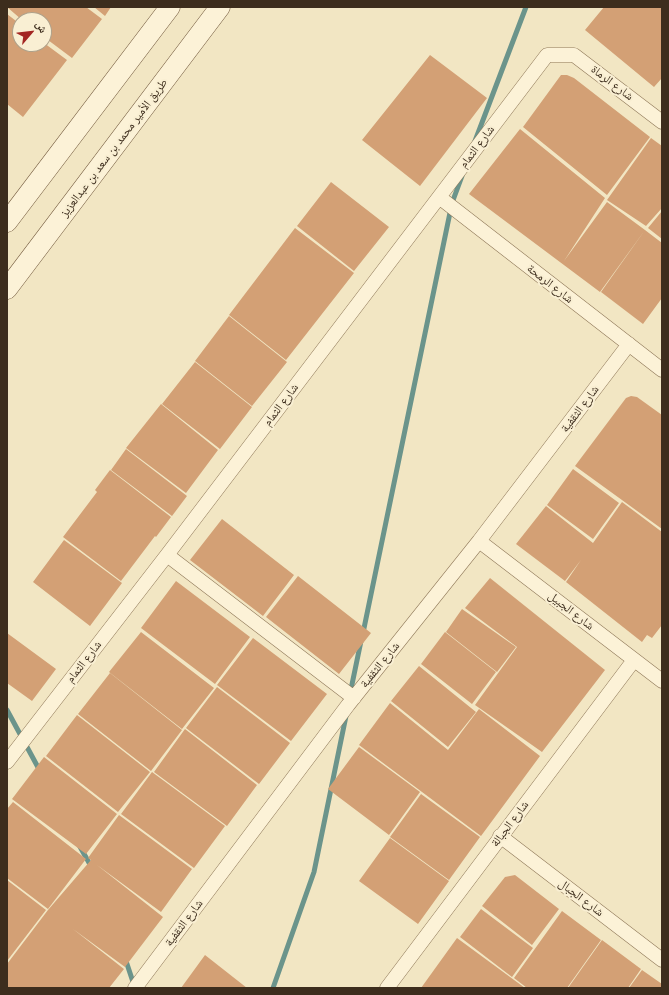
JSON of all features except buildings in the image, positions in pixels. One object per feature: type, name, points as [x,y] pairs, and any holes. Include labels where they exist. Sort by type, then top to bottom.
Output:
[{"type":"main road","points":[[7,222],[170,7]]},
{"type":"main road","name":"طريق الأمير محمد بن سعد بن عبدالعزيز","points":[[7,289],[220,7]]},
{"type":"street","name":"شارع الثمام","points":[[7,762],[167,555],[547,55],[559,55]]},
{"type":"street","name":"شارع الرماة","points":[[559,55],[574,55],[661,120]]},
{"type":"street","name":"شارع الرمحة","points":[[439,197],[662,370]]},
{"type":"street","name":"شارع الثقفية","points":[[135,988],[354,698],[479,541],[629,344]]},
{"type":"street","name":"شارع الجبيل","points":[[479,541],[662,681]]},
{"type":"street","points":[[167,555],[354,698]]},
{"type":"street","name":"شارع الجبالة","points":[[387,988],[634,660]]},
{"type":"street","name":"شارع الجبال","points":[[500,836],[662,960]]},
{"type":"waterway","points":[[475,141],[526,7]]},
{"type":"waterway","points":[[363,633],[452,203],[462,176]]},
{"type":"waterway","points":[[350,694],[361,641]]},
{"type":"waterway","points":[[7,710],[40,771]]},
{"type":"waterway","points":[[273,988],[314,872],[346,716]]},
{"type":"waterway","points":[[79,845],[92,868]]},
{"type":"waterway","points":[[125,958],[134,985]]}]
